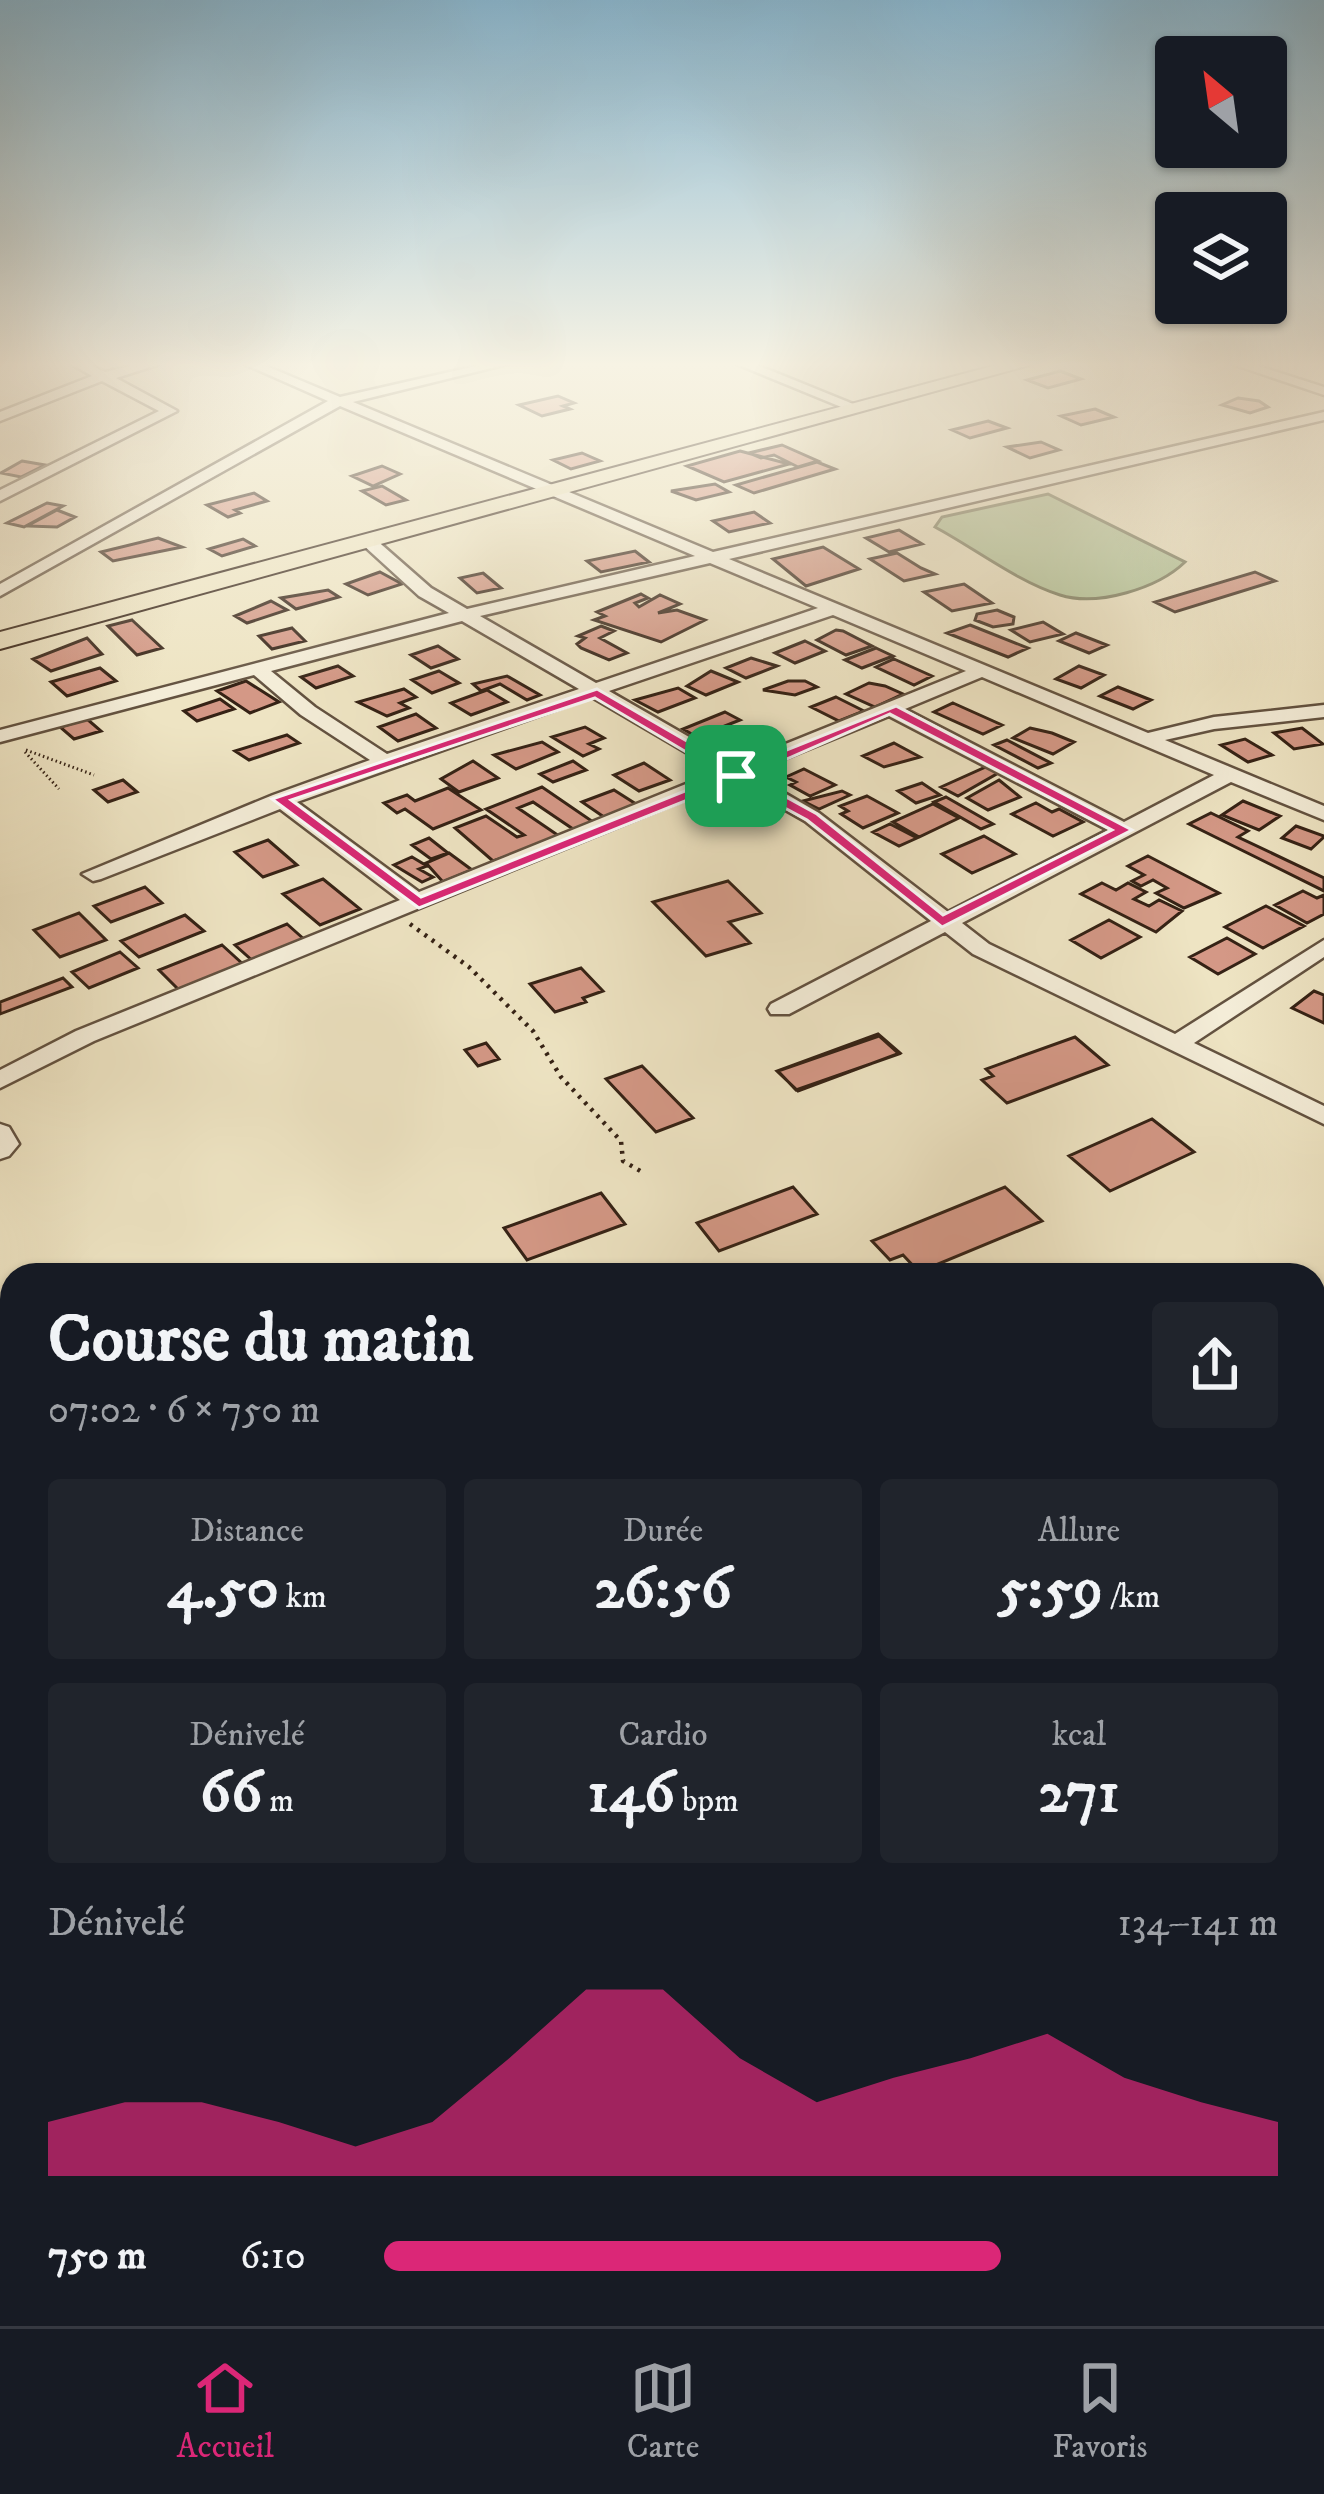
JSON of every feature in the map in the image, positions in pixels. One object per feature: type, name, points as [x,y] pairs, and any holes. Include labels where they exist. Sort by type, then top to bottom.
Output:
[{"type":"main road","points":[[0,641],[622,472]]},
{"type":"street","points":[[0,496],[49,472]]},
{"type":"street","points":[[2,589],[213,472]]},
{"type":"street","points":[[509,472],[1324,814]]},
{"type":"street","points":[[0,736],[463,615],[1086,472]]},
{"type":"street","points":[[368,541],[403,576],[463,615],[812,817],[942,922],[1018,970],[1324,1116]]},
{"type":"street","points":[[93,874],[385,761],[597,693],[833,609]]},
{"type":"street","points":[[256,668],[308,711],[385,761]]},
{"type":"street","points":[[0,1080],[85,1036],[736,776],[982,671]]},
{"type":"street","points":[[891,709],[1124,830]]},
{"type":"street","points":[[1147,739],[1214,723],[1324,711]]},
{"type":"street","points":[[780,1010],[1229,775]]},
{"type":"street","points":[[280,799],[419,904]]},
{"type":"street","points":[[1174,1045],[1324,947]]},
{"type":"street","points":[[0,1133],[6,1144],[0,1150]]},
{"type":"path","points":[[58,789],[20,748],[94,776]]},
{"type":"path","points":[[396,913],[470,968],[533,1031],[561,1077],[621,1142],[623,1161],[642,1172]]},
{"type":"green space","points":[[1048,494],[1185,562],[1159,580],[1127,593],[1075,598],[1028,582],[935,527],[942,517]]},
{"type":"building","points":[[4,472],[32,472],[21,477]]},
{"type":"building","points":[[365,472],[400,474],[373,486],[352,476]]},
{"type":"building","points":[[700,472],[762,472],[724,482]]},
{"type":"building","points":[[783,472],[826,472],[754,493],[736,485]]},
{"type":"building","points":[[715,484],[729,492],[696,500],[671,491]]},
{"type":"building","points":[[382,486],[406,500],[386,505],[362,491]]},
{"type":"building","points":[[254,493],[267,501],[235,510],[240,513],[228,517],[207,505]]},
{"type":"building","points":[[47,503],[63,506],[24,527],[7,523]]},
{"type":"building","points":[[57,510],[75,517],[57,527],[27,526]]},
{"type":"building","points":[[754,512],[770,523],[729,532],[713,521]]},
{"type":"building","points":[[899,530],[922,544],[889,552],[866,538]]},
{"type":"building","points":[[158,538],[182,547],[113,561],[101,552]]},
{"type":"building","points":[[243,539],[255,546],[222,556],[209,549]]},
{"type":"building","points":[[823,547],[859,569],[806,586],[773,559]]},
{"type":"building","points":[[635,551],[649,562],[601,572],[587,561]]},
{"type":"building","points":[[897,553],[935,574],[904,581],[870,559]]},
{"type":"building","points":[[380,572],[402,584],[368,595],[346,584]]},
{"type":"building","points":[[1255,572],[1275,581],[1175,612],[1155,602]]},
{"type":"building","points":[[483,573],[501,588],[477,593],[460,578]]},
{"type":"building","points":[[964,584],[992,603],[952,611],[924,592]]},
{"type":"building","points":[[328,590],[339,597],[296,609],[281,598]]},
{"type":"building","points":[[641,594],[648,598],[635,603],[639,607],[660,595],[680,604],[658,613],[677,610],[705,620],[661,642],[594,620],[605,616],[597,612]]},
{"type":"building","points":[[271,601],[287,610],[247,623],[235,616]]},
{"type":"building","points":[[997,610],[1014,617],[1013,624],[993,627],[975,620],[977,614]]},
{"type":"building","points":[[132,620],[162,648],[137,655],[108,626]]},
{"type":"building","points":[[1043,622],[1063,634],[1030,642],[1011,630]]},
{"type":"building","points":[[970,625],[1028,648],[1008,657],[947,633]]},
{"type":"building","points":[[601,626],[614,631],[600,638],[627,653],[609,660],[577,644],[585,638],[578,636]]},
{"type":"building","points":[[292,628],[305,641],[272,649],[259,636]]},
{"type":"building","points":[[836,630],[872,646],[846,655],[817,640]]},
{"type":"building","points":[[1076,633],[1107,645],[1089,653],[1059,641]]},
{"type":"building","points":[[87,638],[102,654],[51,671],[33,659]]},
{"type":"building","points":[[805,641],[825,651],[795,663],[775,653]]},
{"type":"building","points":[[438,646],[458,659],[431,668],[411,655]]},
{"type":"building","points":[[876,648],[893,656],[862,668],[845,660]]},
{"type":"building","points":[[751,658],[777,666],[746,678],[726,668]]},
{"type":"building","points":[[894,659],[932,676],[914,685],[876,667]]},
{"type":"building","points":[[338,666],[353,676],[316,688],[301,677]]},
{"type":"building","points":[[1079,666],[1104,675],[1081,688],[1056,679]]},
{"type":"building","points":[[100,668],[116,681],[67,696],[51,682]]},
{"type":"building","points":[[439,671],[459,683],[432,693],[412,680]]},
{"type":"building","points":[[711,671],[738,682],[706,695],[687,686]]},
{"type":"building","points":[[507,676],[540,695],[527,700],[500,684],[481,691],[473,684]]},
{"type":"building","points":[[246,681],[279,702],[250,713],[217,691]]},
{"type":"building","points":[[788,681],[817,687],[795,695],[763,690]]},
{"type":"building","points":[[869,683],[903,694],[875,707],[846,694]]},
{"type":"building","points":[[1118,687],[1151,700],[1133,709],[1100,696]]},
{"type":"building","points":[[678,688],[695,698],[658,712],[635,700]]},
{"type":"building","points":[[404,689],[416,697],[400,703],[409,708],[387,716],[358,702]]},
{"type":"building","points":[[487,690],[507,702],[471,715],[451,703]]},
{"type":"building","points":[[836,697],[864,711],[839,721],[811,707]]},
{"type":"building","points":[[220,699],[234,709],[197,721],[184,711]]},
{"type":"building","points":[[953,703],[1002,725],[983,734],[934,712]]},
{"type":"building","points":[[725,712],[740,720],[697,737],[683,729]]},
{"type":"building","points":[[416,714],[436,728],[398,741],[379,727]]},
{"type":"building","points":[[87,719],[101,731],[74,739],[60,727]]},
{"type":"building","points":[[585,727],[604,738],[589,744],[599,749],[583,756],[552,737]]},
{"type":"building","points":[[1030,728],[1074,742],[1053,754],[1013,738]]},
{"type":"building","points":[[1302,728],[1323,744],[1294,749],[1274,733]]},
{"type":"building","points":[[287,735],[299,743],[249,760],[235,751]]},
{"type":"building","points":[[1245,739],[1272,755],[1248,762],[1221,745]]},
{"type":"building","points":[[1007,740],[1051,763],[1038,768],[994,745]]},
{"type":"building","points":[[542,742],[558,752],[516,769],[494,755]]},
{"type":"building","points":[[894,743],[920,757],[884,767],[863,756]]},
{"type":"building","points":[[473,761],[498,778],[459,792],[441,779]]},
{"type":"building","points":[[573,761],[586,770],[553,782],[540,774]]},
{"type":"building","points":[[644,763],[670,780],[639,791],[614,775]]},
{"type":"building","points":[[988,766],[1000,772],[958,796],[941,787]]},
{"type":"building","points":[[804,769],[835,785],[810,796],[790,785],[796,782],[786,777]]},
{"type":"building","points":[[123,780],[137,792],[108,802],[94,790]]},
{"type":"building","points":[[999,780],[1020,797],[988,810],[967,798]]},
{"type":"building","points":[[922,783],[940,795],[916,803],[898,791]]},
{"type":"building","points":[[542,787],[599,826],[579,833],[533,802],[518,808],[562,838],[493,861],[455,828],[486,816],[517,837],[524,835],[486,809]]},
{"type":"building","points":[[448,788],[481,810],[433,829],[405,809],[397,813],[384,803],[407,795],[415,801]]},
{"type":"building","points":[[614,790],[636,804],[604,817],[582,802]]},
{"type":"building","points":[[842,791],[850,795],[819,809],[803,801]]},
{"type":"building","points":[[867,796],[898,813],[863,828],[841,814],[848,811],[840,806]]},
{"type":"building","points":[[946,797],[993,824],[981,829],[934,802]]},
{"type":"building","points":[[1243,801],[1280,816],[1259,830],[1222,815]]},
{"type":"building","points":[[1036,803],[1083,822],[1053,836],[1012,814]]},
{"type":"building","points":[[933,804],[959,818],[919,837],[893,822]]},
{"type":"building","points":[[1211,813],[1248,831],[1238,837],[1324,878],[1324,891],[1189,824]]},
{"type":"building","points":[[890,824],[917,838],[899,846],[873,832]]},
{"type":"building","points":[[1296,826],[1324,837],[1311,849],[1282,838]]},
{"type":"building","points":[[984,836],[1015,854],[972,873],[942,854]]},
{"type":"building","points":[[429,838],[448,853],[431,859],[412,845]]},
{"type":"building","points":[[268,840],[297,865],[263,877],[235,852]]},
{"type":"building","points":[[449,853],[472,870],[443,882],[426,863]]},
{"type":"building","points":[[1148,856],[1219,893],[1184,908],[1156,893],[1167,888],[1153,880],[1141,886],[1132,881],[1144,875],[1128,866]]},
{"type":"building","points":[[412,857],[427,866],[419,869],[433,877],[422,882],[394,865]]},
{"type":"building","points":[[323,879],[360,909],[320,925],[283,894]]},
{"type":"building","points":[[728,881],[761,913],[729,922],[750,943],[706,956],[653,902]]},
{"type":"building","points":[[1102,883],[1116,890],[1128,883],[1146,892],[1134,899],[1149,906],[1159,900],[1182,911],[1156,932],[1081,894]]},
{"type":"building","points":[[145,887],[162,903],[111,922],[94,906]]},
{"type":"building","points":[[1303,891],[1317,898],[1324,895],[1324,914],[1307,923],[1275,905]]},
{"type":"building","points":[[1266,906],[1304,926],[1263,948],[1225,927]]},
{"type":"building","points":[[79,913],[106,940],[60,957],[34,930]]},
{"type":"building","points":[[185,915],[204,931],[139,957],[121,941]]},
{"type":"building","points":[[1109,920],[1140,937],[1101,958],[1071,940]]},
{"type":"building","points":[[287,924],[306,941],[254,962],[235,945]]},
{"type":"building","points":[[1227,938],[1255,954],[1218,974],[1190,957]]},
{"type":"building","points":[[222,945],[245,966],[181,992],[159,970]]},
{"type":"building","points":[[120,952],[138,968],[89,988],[72,972]]},
{"type":"building","points":[[581,968],[603,991],[555,1012],[530,984]]},
{"type":"building","points":[[63,978],[72,987],[0,1014],[0,1002]]},
{"type":"building","points":[[1314,991],[1324,995],[1324,1023],[1292,1008]]},
{"type":"building","points":[[878,1034],[900,1053],[798,1091],[777,1071]]},
{"type":"building","points":[[879,1036],[899,1054],[796,1090],[778,1071]]},
{"type":"building","points":[[1075,1037],[1108,1065],[1007,1103],[982,1080],[993,1076],[986,1069]]},
{"type":"building","points":[[486,1043],[499,1059],[478,1066],[465,1050]]},
{"type":"building","points":[[642,1066],[693,1118],[656,1132],[606,1079]]},
{"type":"building","points":[[1152,1119],[1194,1152],[1110,1191],[1069,1156]]},
{"type":"building","points":[[793,1187],[817,1214],[719,1251],[697,1223]]},
{"type":"building","points":[[1005,1187],[1042,1221],[941,1263],[911,1263],[903,1255],[890,1260],[872,1241]]},
{"type":"building","points":[[601,1193],[625,1224],[527,1260],[504,1228]]},
{"type":"route","points":[[736,776],[419,904],[280,799],[597,693],[736,776],[812,817],[942,922],[1124,830],[891,709],[736,776]]}]
